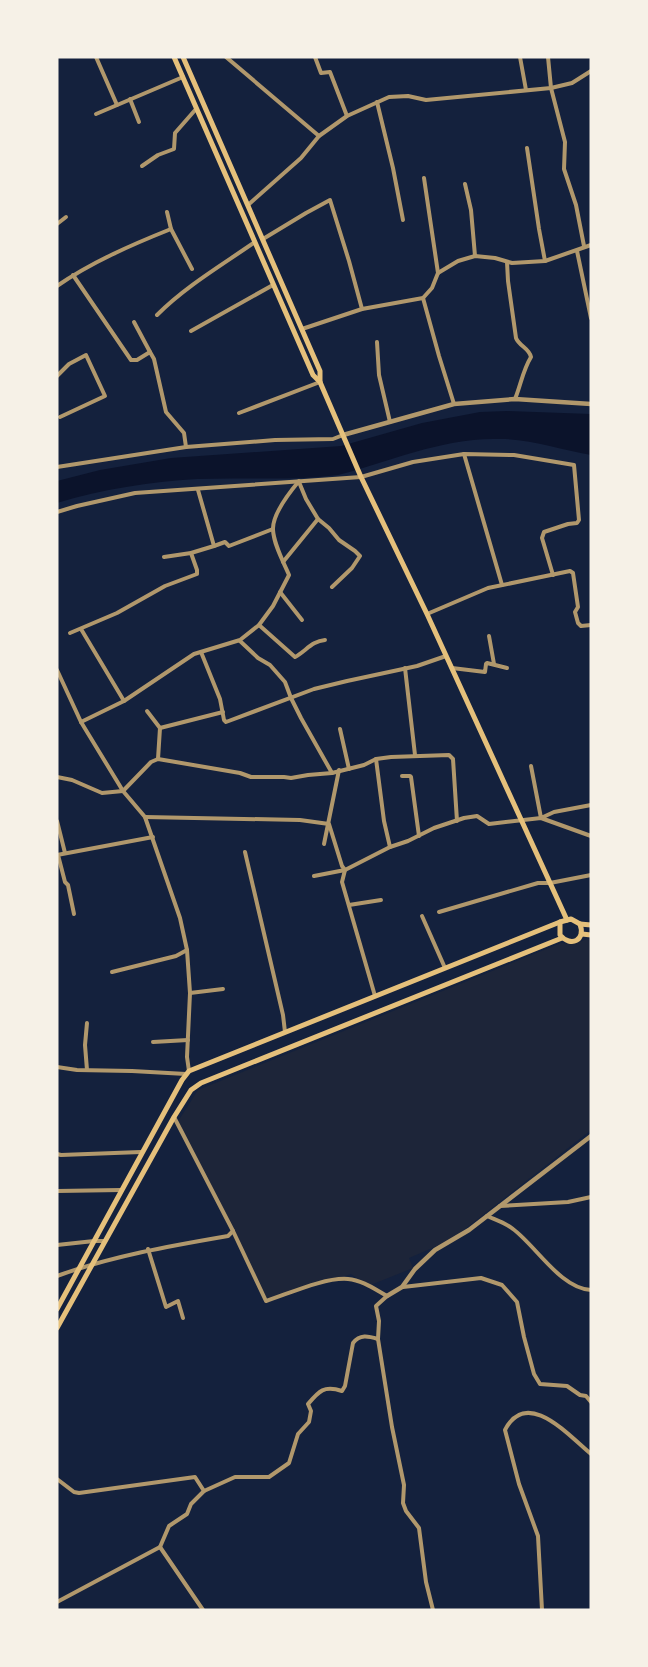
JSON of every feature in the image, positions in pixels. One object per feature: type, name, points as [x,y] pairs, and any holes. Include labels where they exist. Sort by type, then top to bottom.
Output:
[{"type":"main road","points":[[174,57],[313,375],[320,381]]},
{"type":"main road","points":[[183,57],[320,371],[320,381],[360,475],[427,614],[567,920]]},
{"type":"main road","points":[[57,1309],[141,1152],[187,1073],[560,922],[575,919],[580,924],[582,934]]},
{"type":"main road","points":[[560,922],[559,931],[562,938]]},
{"type":"main road","points":[[580,924],[591,925]]},
{"type":"main road","points":[[57,1328],[191,1090],[201,1083],[562,938],[577,940],[582,934]]},
{"type":"main road","points":[[582,934],[591,935]]},
{"type":"street","points":[[96,57],[117,105]]},
{"type":"street","points":[[226,57],[319,136]]},
{"type":"street","points":[[315,57],[321,73],[330,72],[347,116]]},
{"type":"street","points":[[520,57],[526,90]]},
{"type":"street","points":[[548,57],[552,88],[565,142],[564,169],[576,206],[584,246]]},
{"type":"street","points":[[248,206],[301,158],[319,136],[347,116],[389,97],[408,96],[426,100],[552,88],[572,83],[591,71]]},
{"type":"street","points":[[96,114],[183,76]]},
{"type":"street","points":[[130,99],[139,122]]},
{"type":"street","points":[[377,102],[403,220]]},
{"type":"street","points":[[142,166],[158,155],[174,149],[175,133],[196,108]]},
{"type":"street","points":[[527,147],[538,229],[545,261]]},
{"type":"street","points":[[302,329],[362,309],[423,298],[432,288],[438,273],[424,178]]},
{"type":"street","points":[[465,184],[471,210],[475,256]]},
{"type":"street","points":[[263,239],[330,200],[362,309]]},
{"type":"street","points":[[166,212],[171,229],[192,269]]},
{"type":"street","points":[[57,224],[66,217]]},
{"type":"street","points":[[57,286],[116,252],[171,229]]},
{"type":"street","points":[[158,315],[167,305],[208,274],[255,242]]},
{"type":"street","points":[[438,273],[458,261],[475,256],[512,263],[545,261],[591,245]]},
{"type":"street","points":[[577,251],[591,318]]},
{"type":"street","points":[[507,262],[516,338],[531,357],[524,369],[515,399]]},
{"type":"street","points":[[73,275],[131,360],[137,360],[150,352]]},
{"type":"street","points":[[191,331],[273,285]]},
{"type":"street","points":[[423,298],[454,404]]},
{"type":"street","points":[[134,322],[154,359],[166,412],[184,433],[186,447]]},
{"type":"street","points":[[377,342],[379,375],[390,422]]},
{"type":"street","points":[[57,375],[69,364],[86,355],[105,396],[60,417]]},
{"type":"street","points":[[239,413],[320,381]]},
{"type":"street","points":[[57,468],[186,447],[275,440],[333,440],[343,435],[454,404],[515,399],[591,404]]},
{"type":"street","points":[[464,453],[502,585]]},
{"type":"street","points":[[57,512],[135,494],[360,475],[464,453],[514,455],[574,465],[579,520],[577,523],[544,532],[542,537],[553,575]]},
{"type":"street","points":[[299,481],[318,519],[339,540],[360,556],[352,568],[332,586]]},
{"type":"street","points":[[81,722],[124,701],[194,654],[240,640],[259,625],[273,606],[289,574],[276,543],[273,529],[276,516],[299,481]]},
{"type":"street","points":[[198,489],[214,546]]},
{"type":"street","points":[[283,562],[318,519]]},
{"type":"street","points":[[164,557],[191,553],[225,542],[229,546],[273,529]]},
{"type":"street","points":[[70,633],[117,612],[165,586],[197,574],[191,553]]},
{"type":"street","points":[[427,614],[488,588],[572,571],[578,607],[575,612],[578,623],[581,626],[591,625]]},
{"type":"street","points":[[280,592],[302,620]]},
{"type":"street","points":[[259,625],[295,657],[318,640],[325,640]]},
{"type":"street","points":[[81,629],[124,701]]},
{"type":"street","points":[[489,636],[494,664]]},
{"type":"street","points":[[240,640],[279,674],[288,687],[291,698],[332,773]]},
{"type":"street","points":[[201,652],[220,699],[226,722],[314,689],[417,666],[446,656]]},
{"type":"street","points":[[452,668],[484,672],[486,663],[507,668]]},
{"type":"street","points":[[405,668],[415,755]]},
{"type":"street","points":[[57,1067],[187,1073],[190,993],[187,950],[180,918],[145,817],[123,791],[81,722],[58,673]]},
{"type":"street","points":[[147,711],[160,728],[158,759]]},
{"type":"street","points":[[160,728],[223,712]]},
{"type":"street","points":[[340,729],[349,769]]},
{"type":"street","points":[[57,777],[72,780],[102,794],[123,791],[151,762],[158,759],[240,773],[251,777],[291,778],[332,773],[364,765],[376,759],[415,755],[449,755],[452,756],[457,820]]},
{"type":"street","points":[[376,759],[384,821],[390,847]]},
{"type":"street","points":[[531,766],[541,818]]},
{"type":"street","points":[[324,844],[339,770]]},
{"type":"street","points":[[402,776],[411,777],[419,836]]},
{"type":"street","points":[[314,876],[345,870],[390,847],[464,818],[477,816],[489,824],[541,818],[554,812],[591,805]]},
{"type":"street","points":[[145,817],[300,820],[329,824]]},
{"type":"street","points":[[541,818],[591,836]]},
{"type":"street","points":[[57,821],[65,854]]},
{"type":"street","points":[[329,824],[345,870],[342,882],[375,996]]},
{"type":"street","points":[[74,914],[58,855],[153,837]]},
{"type":"street","points":[[245,852],[285,1032]]},
{"type":"street","points":[[439,912],[538,883],[550,883],[591,874]]},
{"type":"street","points":[[349,905],[381,900]]},
{"type":"street","points":[[422,916],[445,968]]},
{"type":"street","points":[[111,972],[176,956],[187,950]]},
{"type":"street","points":[[190,993],[223,989]]},
{"type":"street","points":[[87,1023],[85,1045],[87,1070]]},
{"type":"street","points":[[153,1042],[188,1040]]},
{"type":"street","points":[[174,1117],[266,1301],[331,1280],[349,1279],[387,1296]]},
{"type":"street","points":[[432,1610],[419,1528],[403,1503],[404,1485],[378,1339],[379,1321],[376,1306],[402,1287],[415,1269],[435,1250],[469,1230],[591,1136]]},
{"type":"street","points":[[57,1154],[141,1152]]},
{"type":"street","points":[[57,1191],[121,1190]]},
{"type":"street","points":[[499,1206],[568,1202],[591,1197]]},
{"type":"street","points":[[487,1216],[513,1228],[568,1282],[584,1290],[591,1290]]},
{"type":"street","points":[[57,1276],[80,1267],[148,1250],[228,1236],[233,1231]]},
{"type":"street","points":[[57,1245],[105,1241]]},
{"type":"street","points":[[148,1250],[166,1307],[178,1301],[183,1318]]},
{"type":"street","points":[[402,1287],[481,1278],[502,1285],[518,1302],[524,1337],[534,1374],[540,1384],[567,1386],[580,1395],[586,1396],[591,1402]]},
{"type":"street","points":[[57,1602],[160,1547],[169,1526],[187,1514],[192,1504],[204,1491],[235,1477],[269,1477],[289,1463],[298,1434],[309,1422],[311,1410],[308,1404],[322,1390],[342,1391],[345,1386],[353,1343],[357,1338],[364,1336],[378,1339]]},
{"type":"street","points":[[542,1610],[538,1536],[519,1484],[505,1430],[508,1423],[515,1417],[525,1412],[533,1412],[550,1420],[591,1454]]},
{"type":"street","points":[[58,1481],[79,1493],[195,1477],[204,1491]]},
{"type":"street","points":[[160,1547],[203,1610]]},
{"type":"shaded area","points":[[480,412],[591,414],[591,455],[523,441],[479,439],[418,451],[338,475],[161,482],[109,490],[57,503],[57,481],[100,470],[171,458],[341,446],[422,423]]},
{"type":"shaded area","points":[[591,939],[591,1130],[451,1240],[409,1258],[413,1268],[368,1286],[351,1274],[267,1300],[177,1123],[198,1090],[561,943],[572,944]]}]
